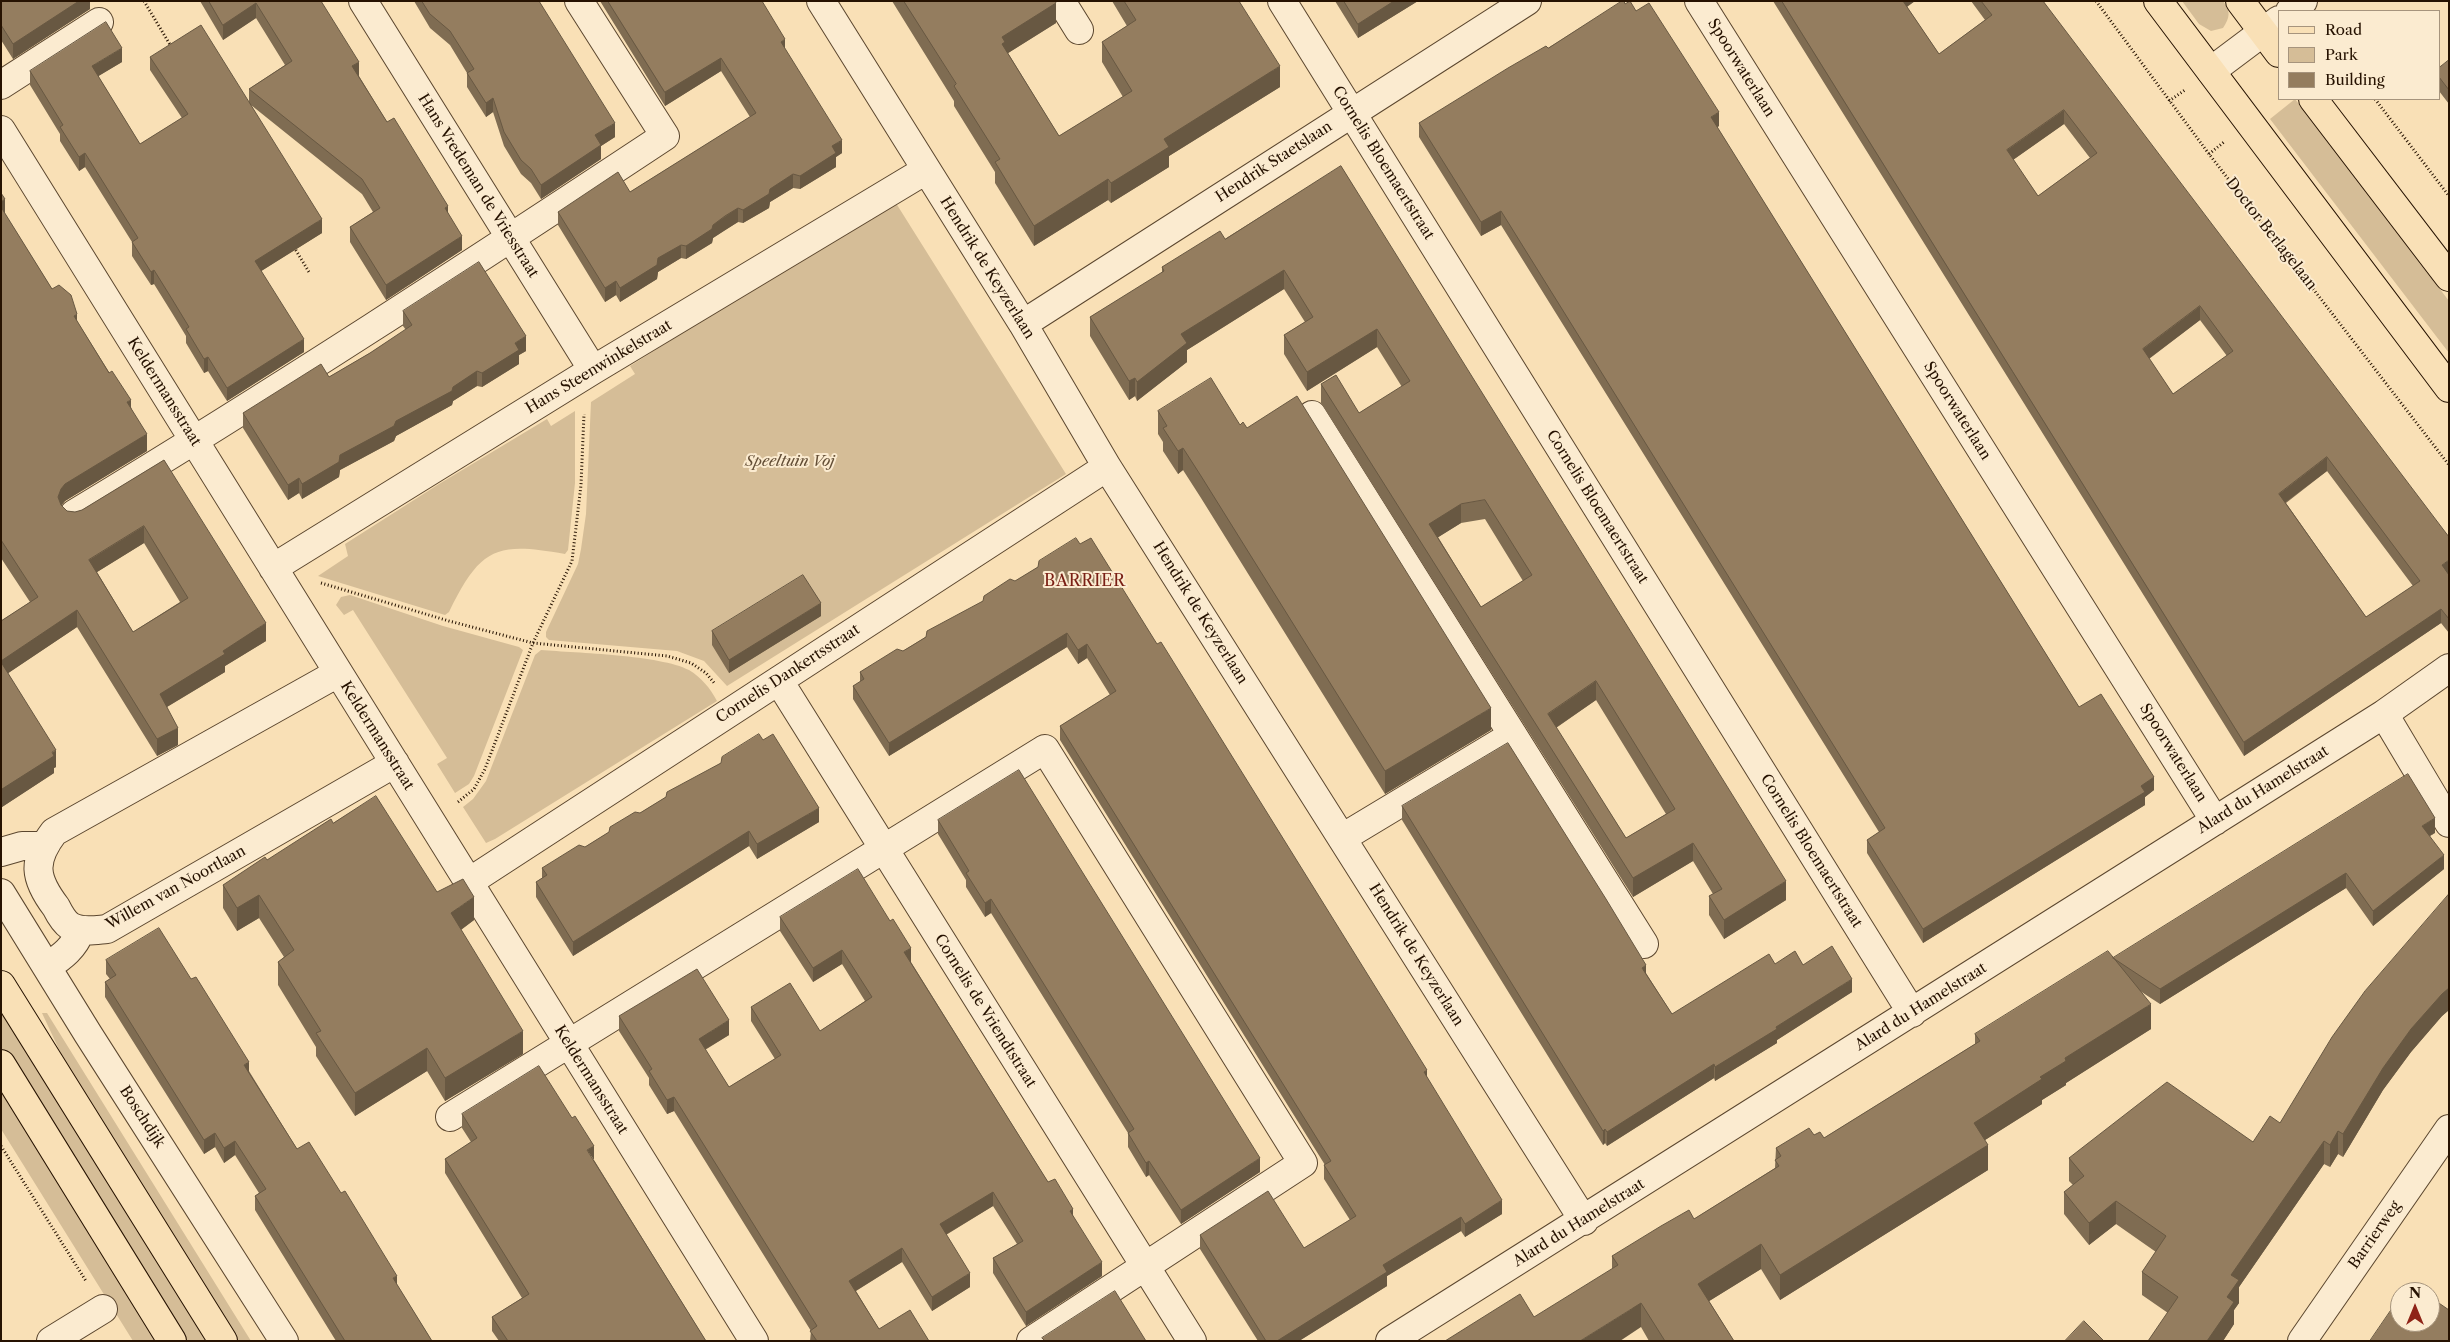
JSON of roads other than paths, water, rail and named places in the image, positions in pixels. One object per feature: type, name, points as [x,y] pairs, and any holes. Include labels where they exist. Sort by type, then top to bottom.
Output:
[{"type":"main road","points":[[2158,1],[2449,388]]},
{"type":"main road","points":[[2240,1],[2273,35]]},
{"type":"main road","points":[[2314,100],[2449,277]]},
{"type":"main road","points":[[1,984],[223,1341]]},
{"type":"main road","points":[[1,1064],[172,1341]]},
{"type":"street","name":"Hans Vredeman de Vriesstraat","points":[[363,1],[593,370]]},
{"type":"street","points":[[74,514],[194,441],[511,238],[665,136],[580,1]]},
{"type":"street","name":"Hendrik de Keyzerlaan","points":[[821,1],[1023,324],[1107,467],[1584,1220]]},
{"type":"street","points":[[1061,1],[1079,30]]},
{"type":"street","name":"Cornelis Bloemaertstraat","points":[[1282,1],[1912,1013]]},
{"type":"street","name":"Spoorwaterlaan","points":[[1699,1],[2215,820]]},
{"type":"street","points":[[2291,10],[2303,1]]},
{"type":"street","name":"Hendrik Staetslaan","points":[[1023,324],[1513,5]]},
{"type":"street","points":[[1,86],[98,22]]},
{"type":"street","points":[[2210,71],[2273,35]]},
{"type":"street","name":"Keldermansstraat","points":[[1,130],[754,1341]]},
{"type":"street","name":"Hans Steenwinkelstraat","points":[[273,568],[593,370],[926,170]]},
{"type":"street","points":[[1312,415],[1644,944]]},
{"type":"street","name":"Cornelis Dankertsstraat","points":[[469,882],[1107,467]]},
{"type":"street","name":"Alard du Hamelstraat","points":[[1390,1341],[2384,714],[2449,668]]},
{"type":"street","points":[[47,966],[65,955],[76,942],[81,930],[69,926],[53,904],[38,875],[39,860],[43,846],[54,832],[338,673]]},
{"type":"street","name":"Cornelis de Vriendtstraat","points":[[779,680],[1192,1341]]},
{"type":"street","points":[[2384,714],[2449,823]]},
{"type":"street","points":[[1342,838],[1513,736]]},
{"type":"street","points":[[450,1117],[1045,749],[1303,1163],[1146,1268],[1031,1341]]},
{"type":"street","name":"Willem van Noortlaan","points":[[81,930],[107,929],[395,763]]},
{"type":"street","points":[[1,852],[22,846],[43,846]]},
{"type":"street","name":"Boschdijk","points":[[1,892],[284,1341]]},
{"type":"street","name":"Barrierweg","points":[[2302,1341],[2449,1129]]},
{"type":"street","points":[[51,1341],[103,1309]]},
{"type":"district","name":"BARRIER","points":[[1085,581]]},
{"type":"park label","name":"Speeltuin Voj","points":[[790,462]]}]
